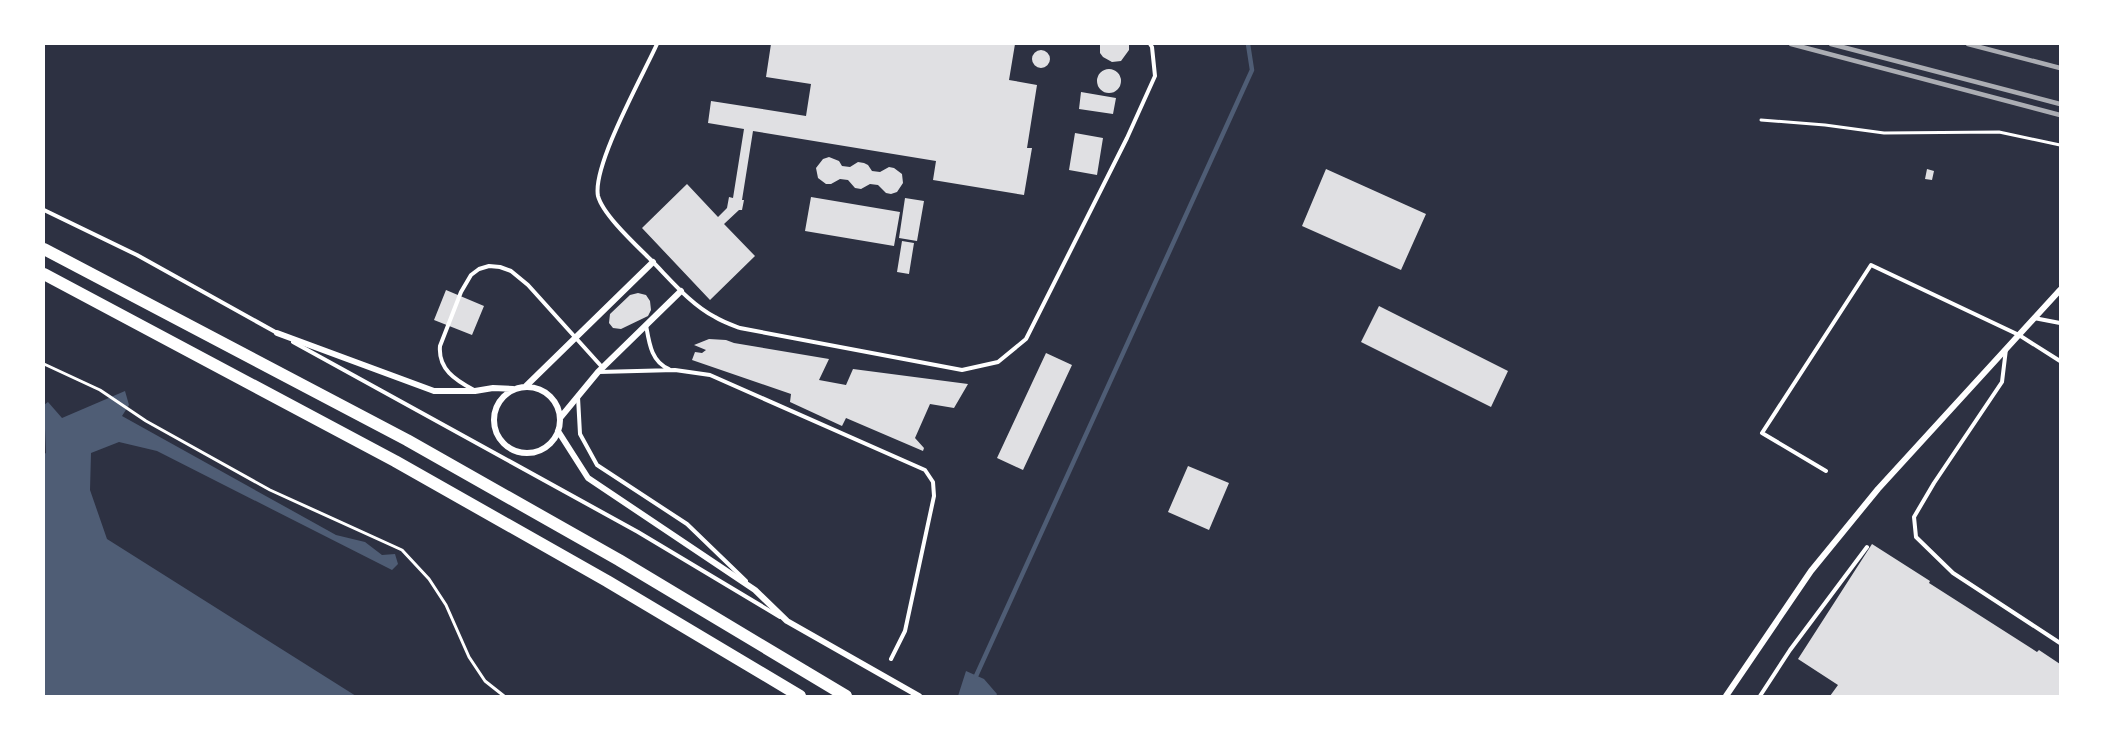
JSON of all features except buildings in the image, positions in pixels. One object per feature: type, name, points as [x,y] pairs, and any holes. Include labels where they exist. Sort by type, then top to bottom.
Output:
[{"type":"highway","points":[[44,249],[407,440],[619,561],[846,696]]},
{"type":"highway","points":[[44,274],[406,467],[607,581],[800,696]]},
{"type":"street","points":[[526,386],[653,262]]},
{"type":"street","points":[[1726,696],[1811,571],[1878,489],[2061,290]]},
{"type":"street","points":[[560,418],[600,370],[681,291]]},
{"type":"street","points":[[277,333],[434,391],[536,387],[553,399],[560,418],[558,431],[553,441],[545,448],[524,453],[504,444],[498,436],[494,425],[497,404],[513,389]]},
{"type":"street","points":[[558,431],[588,478],[755,590],[787,621],[919,696]]},
{"type":"lane","points":[[657,44],[616,128],[601,172],[598,194],[602,207],[629,238],[681,291],[713,317],[740,328],[963,370],[998,362],[1026,339],[1127,138],[1155,76],[1150,44]]},
{"type":"lane","points":[[44,210],[137,255],[638,532],[787,621]]},
{"type":"lane","points":[[1826,471],[1762,433],[1871,265],[2019,335],[2061,361]]},
{"type":"lane","points":[[475,391],[450,374],[444,367],[439,354],[461,292],[471,275],[489,266],[511,271],[528,285],[576,338],[600,370],[675,370]]},
{"type":"lane","points":[[2033,318],[2061,323]]},
{"type":"lane","points":[[646,325],[657,362],[665,368],[710,375],[925,470],[935,489],[905,631],[891,659]]},
{"type":"lane","points":[[2006,349],[2002,382],[1934,483],[1914,517],[1916,537],[1953,573],[2061,643]]},
{"type":"lane","points":[[578,397],[580,434],[597,465],[687,524],[755,590]]},
{"type":"lane","points":[[1760,696],[1790,650],[1867,548]]},
{"type":"path","points":[[1761,120],[1884,133],[1999,132],[2061,145]]},
{"type":"path","points":[[44,364],[100,390],[146,421],[270,490],[402,550],[429,579],[446,605],[469,657],[485,681],[504,696]]},
{"type":"water","points":[[125,391],[129,405],[122,416],[336,535],[365,542],[382,555],[395,554],[398,564],[392,570],[157,451],[119,442],[91,453],[90,490],[107,539],[356,696],[44,696],[44,454],[46,453],[44,405],[48,402],[62,418]]},
{"type":"water","points":[[966,671],[984,679],[997,694],[996,696],[958,696]]},
{"type":"waterway","points":[[976,676],[1252,70],[1248,44]]},
{"type":"railway","points":[[1791,44],[2060,115]]},
{"type":"railway","points":[[1831,44],[2060,104]]},
{"type":"railway","points":[[1968,44],[2060,68]]}]
